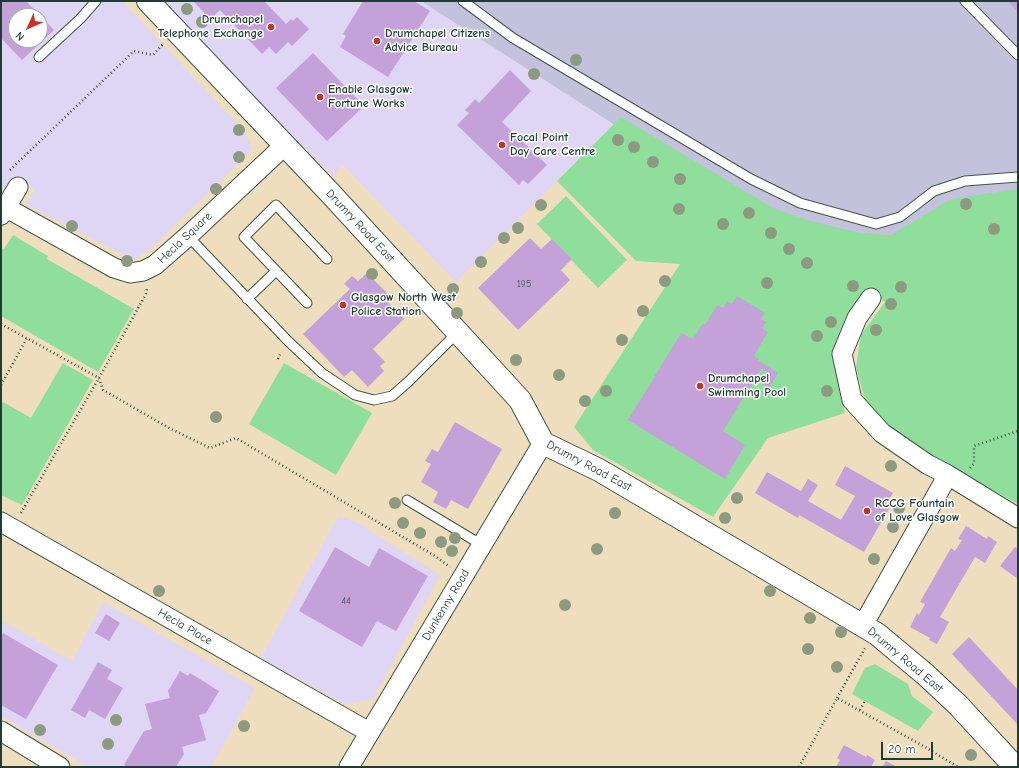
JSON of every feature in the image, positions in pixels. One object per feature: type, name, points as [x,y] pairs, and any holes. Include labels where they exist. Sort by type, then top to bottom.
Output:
[{"type":"street","name":"Drumry Road East","points":[[148,1],[285,145],[520,400],[543,442],[600,470],[870,629],[926,675],[958,705],[1015,767]]},
{"type":"street","name":"Hecla Square","points":[[12,181],[3,211],[114,268],[130,273],[149,269],[188,236],[285,145]]},
{"type":"street","points":[[871,298],[856,318],[842,354],[852,400],[882,433],[927,464],[953,478],[1018,518]]},
{"type":"street","name":"Dunkenny Road","points":[[349,767],[543,442]]},
{"type":"street","points":[[870,629],[953,478]]},
{"type":"street","name":"Hecla Place","points":[[6,526],[369,732]]},
{"type":"street","points":[[1,731],[60,767]]},
{"type":"lane","points":[[39,57],[96,1]]},
{"type":"lane","points":[[463,1],[513,38],[751,179],[800,203],[876,224],[900,217],[934,191],[965,181],[1018,177]]},
{"type":"lane","points":[[965,1],[1018,55]]},
{"type":"lane","points":[[307,303],[244,237],[276,205],[327,259]]},
{"type":"lane","points":[[188,236],[288,341],[322,373],[355,395],[374,400],[392,396],[458,332]]},
{"type":"lane","points":[[247,299],[276,271]]},
{"type":"lane","points":[[407,500],[482,544]]},
{"type":"path","points":[[12,181],[20,160],[134,51],[153,55],[176,31]]},
{"type":"path","points":[[6,526],[99,378],[146,294],[149,269]]},
{"type":"path","points":[[1,324],[99,378],[103,390],[171,429],[210,448],[236,438],[435,556],[463,576]]},
{"type":"path","points":[[1,385],[27,338]]},
{"type":"path","points":[[953,478],[974,463],[974,446],[1018,431]]},
{"type":"path","points":[[799,767],[865,648],[870,629]]},
{"type":"path","points":[[837,698],[958,767]]},
{"type":"path","points":[[860,710],[865,701]]},
{"type":"shaded area","points":[[1,1],[122,1],[244,131],[252,148],[246,156],[150,249],[134,260],[25,204],[35,190],[13,178],[8,182],[1,194]]},
{"type":"shaded area","points":[[159,1],[422,1],[614,124],[456,282],[343,165],[333,176]]},
{"type":"shaded area","points":[[421,1],[1018,1],[1018,247],[884,297]]},
{"type":"shaded area","points":[[338,516],[358,523],[440,575],[373,699],[344,704],[261,658]]},
{"type":"shaded area","points":[[103,602],[255,688],[211,767],[88,767],[1,716],[1,620],[72,661]]},
{"type":"green space","points":[[621,117],[773,208],[810,221],[860,233],[891,235],[951,199],[1018,189],[1018,504],[949,466],[885,426],[866,404],[856,367],[861,335],[885,302],[866,290],[862,295],[834,352],[839,389],[845,413],[768,438],[713,517],[593,450],[574,427],[680,264],[636,261],[557,181]]},
{"type":"green space","points":[[566,196],[627,260],[598,288],[537,224]]},
{"type":"green space","points":[[13,235],[48,256],[47,259],[134,309],[98,372],[1,316],[1,248],[4,249]]},
{"type":"green space","points":[[63,363],[93,380],[22,505],[1,495],[1,405],[3,402],[31,418]]},
{"type":"green space","points":[[284,363],[372,413],[336,475],[249,424]]},
{"type":"green space","points":[[875,664],[908,684],[912,696],[933,712],[918,731],[852,694],[865,668]]},
{"type":"building","points":[[1,1],[26,1],[33,8],[8,8],[8,45],[1,38]]},
{"type":"building","name":"Drumchapel Telephone Exchange","points":[[264,1],[286,24],[291,19],[293,21],[297,17],[309,29],[292,46],[288,42],[276,54],[269,47],[262,54],[220,10],[210,19],[194,2]]},
{"type":"building","name":"Drumchapel Citizens Advice Bureau","points":[[363,1],[414,1],[430,11],[388,77],[340,47],[346,36],[343,34]]},
{"type":"building","points":[[1008,1],[1018,1],[1018,12]]},
{"type":"building","points":[[48,24],[54,30],[48,36]]},
{"type":"building","points":[[11,48],[35,48],[22,60]]},
{"type":"building","name":"Enable Glasgow: Fortune Works","points":[[313,53],[364,106],[327,141],[276,88]]},
{"type":"building","name":"Focal Point Day Care Centre","points":[[510,70],[531,91],[502,122],[547,165],[528,184],[523,180],[519,185],[457,125],[469,113],[465,110],[475,99],[479,103]]},
{"type":"building","points":[[530,238],[541,249],[552,239],[572,259],[561,270],[570,280],[518,330],[478,288]]},
{"type":"building","points":[[367,273],[388,294],[384,298],[404,319],[373,349],[385,362],[380,366],[384,371],[368,387],[352,370],[344,377],[303,334],[350,289],[344,284],[352,276],[358,281]]},
{"type":"building","name":"Drumchapel Swimming Pool","points":[[737,296],[765,313],[761,319],[766,322],[762,328],[768,332],[754,356],[778,373],[769,388],[762,384],[769,373],[761,369],[723,431],[745,445],[725,479],[628,420],[681,333],[693,339],[703,323],[705,325],[717,305],[723,308],[727,301],[732,304]]},
{"type":"building","points":[[455,422],[502,449],[468,509],[451,500],[446,509],[433,502],[438,492],[421,482],[431,464],[425,461],[432,449],[438,452]]},
{"type":"building","name":"RCCG Fountain of Love Glasgow","points":[[845,466],[893,493],[886,504],[890,507],[864,552],[799,515],[798,518],[755,493],[767,472],[801,491],[808,479],[818,485],[808,501],[841,520],[855,496],[835,485]]},
{"type":"building","points":[[966,526],[987,539],[988,536],[997,542],[985,563],[975,557],[940,617],[949,622],[937,644],[929,640],[930,638],[910,627],[917,613],[919,615],[925,604],[920,602],[951,548],[955,551],[962,540],[958,539]]},
{"type":"building","points":[[335,547],[369,567],[379,548],[428,576],[396,631],[377,621],[362,647],[299,611]]},
{"type":"building","points":[[1015,547],[1018,549],[1018,579],[1000,566]]},
{"type":"building","points":[[106,614],[120,623],[109,641],[95,633]]},
{"type":"building","points":[[3,633],[58,665],[26,719],[1,705],[1,637]]},
{"type":"building","points":[[969,637],[1018,690],[1018,725],[952,654]]},
{"type":"building","points":[[98,662],[112,670],[107,679],[123,688],[105,719],[89,710],[85,718],[71,710]]},
{"type":"building","points":[[180,671],[188,676],[190,673],[219,691],[206,713],[199,715],[206,740],[182,747],[184,754],[176,767],[127,767],[124,765],[144,731],[152,729],[145,704],[170,698],[168,691]]},
{"type":"building","points":[[844,745],[866,757],[867,755],[875,760],[871,767],[836,767],[840,760],[837,758]]},
{"type":"building","points":[[886,761],[897,767],[882,767]]},
{"type":"place","name":"Drumchapel Telephone Exchange","points":[[271,27]]},
{"type":"place","name":"Drumchapel Citizens Advice Bureau","points":[[377,41]]},
{"type":"place","name":"Enable Glasgow: Fortune Works","points":[[320,97]]},
{"type":"place","name":"Focal Point Day Care Centre","points":[[502,145]]},
{"type":"place","name":"Glasgow North West Police Station","points":[[343,305]]},
{"type":"place","name":"Drumchapel Swimming Pool","points":[[700,386]]},
{"type":"place","name":"RCCG Fountain of Love Glasgow","points":[[867,511]]}]
